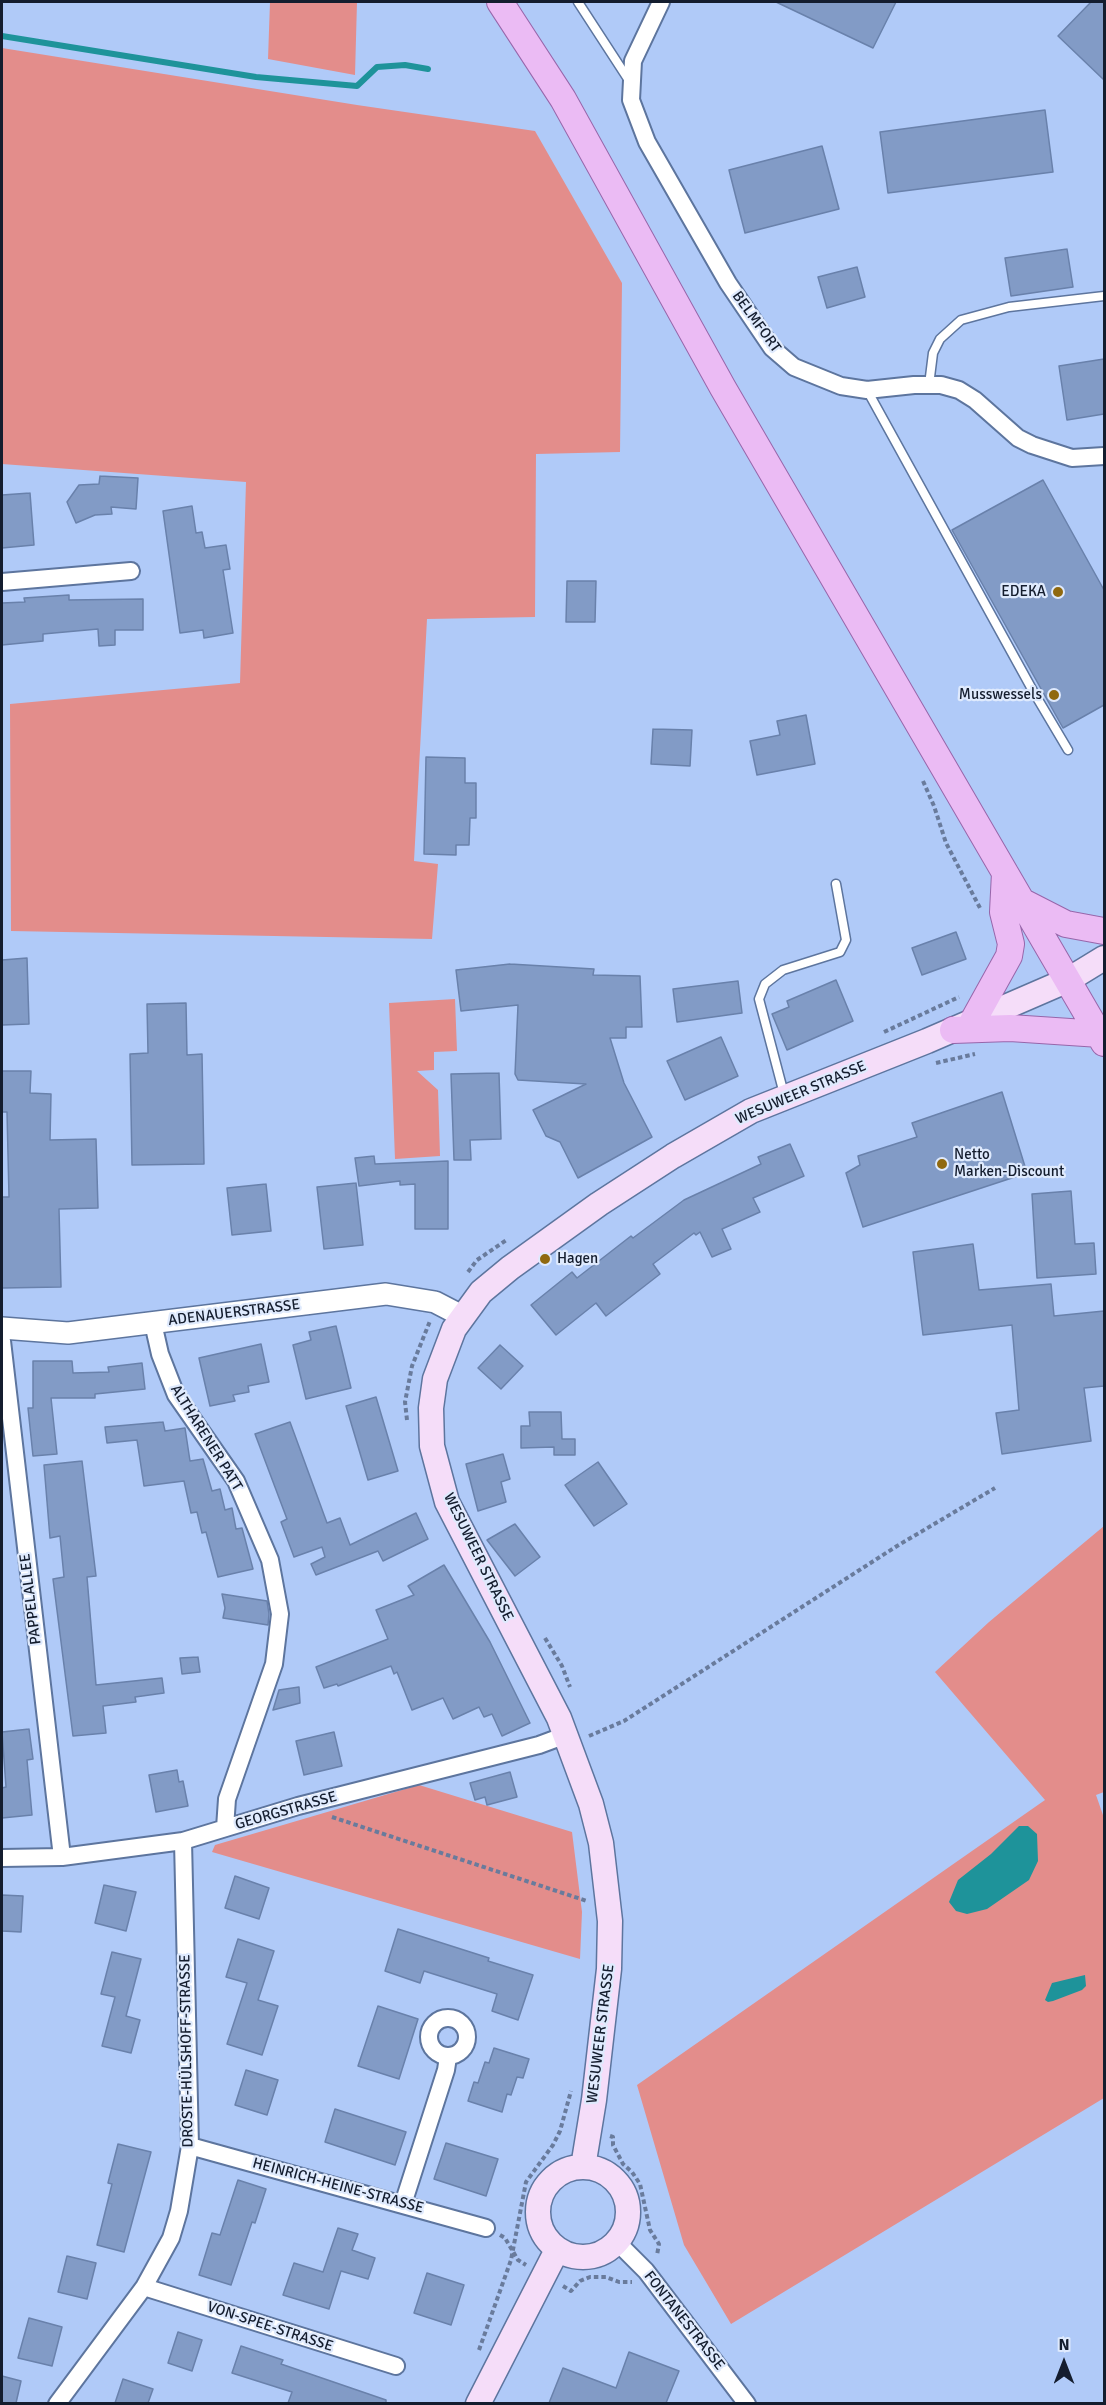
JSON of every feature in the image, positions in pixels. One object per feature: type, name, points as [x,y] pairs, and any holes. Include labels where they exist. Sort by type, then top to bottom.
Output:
[{"type":"main road","points":[[500,2],[563,99],[723,388],[1102,1039]]},
{"type":"main road","points":[[963,1025],[1009,956],[1011,944],[1003,912],[1005,873]]},
{"type":"main road","points":[[1023,902],[1066,924],[1104,931]]},
{"type":"main road","name":"WESUWEER STRASSE","points":[[583,2167],[594,2100],[609,1969],[608,1907],[601,1843],[591,1804],[579,1734],[559,1718],[447,1502],[432,1446],[431,1408],[435,1379],[454,1329],[452,1311],[599,1204],[673,1156],[741,1117],[1068,980],[1104,958]]},
{"type":"main road","points":[[963,1025],[1102,1039]]},
{"type":"main road","points":[[583,2167],[597,2169],[608,2174],[623,2190],[629,2211],[624,2233],[618,2242],[608,2251],[582,2258],[557,2250],[542,2232],[537,2209],[540,2197],[554,2178],[563,2171],[583,2167]]},
{"type":"main road","points":[[478,2403],[557,2250]]},
{"type":"street","name":"BELMFORT","points":[[661,2],[633,61],[631,100],[647,141],[728,283],[772,348],[794,367],[841,386],[867,390],[941,385],[958,390],[975,400],[1018,438],[1032,445],[1071,458],[1104,456]]},
{"type":"street","points":[[2,582],[131,571]]},
{"type":"street","name":"ADENAUERSTRASSE","points":[[2,1328],[68,1333],[386,1294],[435,1302],[452,1311]]},
{"type":"street","name":"ALTHARENER PATT","points":[[153,1323],[160,1354],[176,1395],[236,1481],[270,1560],[280,1614],[274,1664],[227,1799],[225,1828]]},
{"type":"street","name":"PAPPELALLEE","points":[[2,1341],[5,1416],[62,1857]]},
{"type":"street","name":"GEORGSTRASSE","points":[[2,1858],[62,1857],[183,1841],[298,1806],[579,1734]]},
{"type":"street","name":"DROSTE-HÜLSHOFF-STRASSE","points":[[57,2403],[144,2287],[171,2238],[179,2211],[190,2146],[183,1841]]},
{"type":"street","points":[[404,2204],[446,2070],[448,2057]]},
{"type":"street","name":"HEINRICH-HEINE-STRASSE","points":[[190,2146],[486,2228]]},
{"type":"street","name":"FONTANESTRASSE","points":[[618,2242],[646,2271],[747,2403]]},
{"type":"street","name":"VON-SPEE-STRASSE","points":[[144,2287],[396,2367]]},
{"type":"lane","points":[[578,2],[632,84]]},
{"type":"lane","points":[[928,385],[933,353],[940,339],[961,320],[1009,307],[1104,296]]},
{"type":"lane","points":[[867,390],[1068,750]]},
{"type":"lane","points":[[785,1098],[759,999],[765,984],[783,970],[840,952],[846,940],[836,884]]},
{"type":"path","points":[[876,1035],[955,999],[963,993]]},
{"type":"path","points":[[928,1065],[980,1053]]},
{"type":"path","points":[[408,1426],[405,1402],[412,1366],[429,1321],[452,1311],[477,1260],[513,1236]]},
{"type":"path","points":[[591,1746],[579,1734],[624,1721],[897,1546],[995,1488]]},
{"type":"path","points":[[541,1632],[562,1666],[574,1697]]},
{"type":"path","points":[[331,1817],[608,1907]]},
{"type":"path","points":[[478,2351],[513,2252],[526,2182],[553,2145],[560,2131],[572,2090]]},
{"type":"path","points":[[486,2228],[505,2238],[518,2260],[571,2291],[580,2280],[590,2277],[606,2277],[619,2282],[632,2282],[646,2271],[657,2259],[658,2244],[650,2230],[640,2184],[623,2164],[614,2145],[614,2125]]},
{"type":"path","points":[[560,2131],[613,2137]]},
{"type":"shaded area","points":[[270,2],[357,2],[355,75],[268,59]]},
{"type":"shaded area","points":[[2,48],[535,131],[622,283],[620,452],[536,454],[535,617],[427,619],[414,861],[438,864],[432,939],[11,931],[10,704],[240,683],[246,482],[2,464]]},
{"type":"shaded area","points":[[455,999],[457,1051],[434,1052],[434,1070],[417,1071],[438,1090],[440,1156],[395,1159],[389,1003]]},
{"type":"shaded area","points":[[1104,1526],[1104,1792],[1096,1795],[1104,1818],[1104,2098],[731,2324],[684,2245],[637,2085],[1045,1800],[935,1672],[989,1622]]},
{"type":"shaded area","points":[[419,1785],[572,1832],[582,1912],[580,1959],[212,1852],[215,1845]]},
{"type":"shaded area","points":[[1019,1826],[1028,1826],[1037,1834],[1038,1861],[1029,1880],[987,1909],[967,1914],[956,1911],[949,1902],[958,1880],[991,1854]]},
{"type":"shaded area","points":[[1085,1975],[1086,1986],[1082,1990],[1053,2001],[1045,2000],[1052,1983]]},
{"type":"building","points":[[776,2],[896,2],[873,48]]},
{"type":"building","points":[[1091,2],[1104,2],[1104,80],[1058,36]]},
{"type":"building","points":[[1045,110],[1053,172],[888,193],[880,132]]},
{"type":"building","points":[[822,146],[839,209],[745,233],[729,170]]},
{"type":"building","points":[[1067,249],[1073,287],[1011,296],[1005,258]]},
{"type":"building","points":[[857,267],[865,297],[827,308],[818,277]]},
{"type":"building","points":[[1104,359],[1104,414],[1067,420],[1059,366]]},
{"type":"building","points":[[100,476],[138,478],[136,509],[111,507],[112,514],[95,515],[76,523],[67,502],[79,485],[99,484]]},
{"type":"building","points":[[1043,480],[1104,590],[1104,705],[1063,728],[952,530]]},
{"type":"building","points":[[30,493],[34,545],[2,548],[2,495]]},
{"type":"building","points":[[192,506],[196,533],[202,532],[205,548],[226,545],[230,569],[223,570],[233,633],[204,638],[203,630],[180,633],[163,511]]},
{"type":"building","points":[[567,581],[596,581],[595,622],[566,622]]},
{"type":"building","points":[[69,595],[69,600],[143,599],[143,630],[115,630],[115,645],[99,646],[98,629],[43,634],[43,641],[2,645],[2,603],[25,602],[24,598]]},
{"type":"building","points":[[806,715],[815,764],[757,775],[750,741],[780,735],[777,721]]},
{"type":"building","points":[[653,729],[692,730],[690,766],[651,764]]},
{"type":"building","points":[[426,757],[465,758],[465,783],[476,783],[476,818],[470,818],[469,845],[456,845],[456,855],[424,854]]},
{"type":"building","points":[[956,932],[966,959],[922,975],[912,948]]},
{"type":"building","points":[[27,958],[29,1024],[2,1025],[2,960]]},
{"type":"building","points":[[510,964],[594,969],[593,975],[640,976],[642,1027],[626,1027],[626,1038],[610,1038],[624,1083],[652,1137],[578,1178],[560,1142],[546,1136],[533,1110],[586,1084],[518,1080],[515,1074],[518,1005],[461,1011],[456,970]]},
{"type":"building","points":[[836,980],[853,1021],[787,1050],[772,1014],[789,1007],[787,1001]]},
{"type":"building","points":[[738,981],[742,1013],[677,1022],[673,989]]},
{"type":"building","points":[[186,1003],[187,1055],[202,1054],[204,1164],[132,1165],[130,1054],[148,1053],[147,1004]]},
{"type":"building","points":[[721,1037],[738,1076],[685,1100],[667,1061]]},
{"type":"building","points":[[2,1071],[31,1071],[30,1093],[51,1094],[50,1140],[96,1139],[98,1208],[59,1209],[61,1287],[2,1288],[2,1197],[9,1197],[7,1112],[2,1112]]},
{"type":"building","points":[[499,1073],[501,1139],[470,1140],[471,1160],[454,1160],[451,1074]]},
{"type":"building","name":"Netto Marken-Discount","points":[[1002,1092],[1027,1173],[863,1227],[846,1173],[860,1165],[858,1156],[917,1137],[912,1123]]},
{"type":"building","points":[[790,1144],[804,1176],[753,1198],[760,1212],[722,1229],[731,1249],[712,1257],[700,1232],[696,1235],[694,1233],[653,1264],[660,1274],[606,1316],[596,1303],[556,1335],[531,1305],[572,1272],[577,1278],[631,1236],[633,1238],[684,1200],[761,1164],[758,1157]]},
{"type":"building","points":[[374,1156],[375,1164],[448,1161],[448,1229],[415,1229],[415,1184],[400,1185],[400,1181],[359,1186],[355,1158]]},
{"type":"building","points":[[356,1183],[363,1245],[324,1249],[317,1187]]},
{"type":"building","points":[[266,1184],[271,1231],[232,1235],[227,1188]]},
{"type":"building","points":[[1071,1191],[1075,1244],[1094,1243],[1096,1274],[1037,1278],[1032,1194]]},
{"type":"building","points":[[973,1244],[979,1290],[1051,1284],[1054,1316],[1104,1311],[1104,1386],[1084,1388],[1091,1441],[1002,1454],[996,1413],[1019,1410],[1012,1325],[923,1335],[913,1252]]},
{"type":"building","points":[[336,1326],[351,1388],[306,1399],[293,1345],[311,1340],[309,1332]]},
{"type":"building","points":[[261,1344],[269,1382],[248,1386],[249,1392],[233,1395],[235,1401],[210,1406],[199,1358]]},
{"type":"building","points":[[500,1345],[523,1366],[501,1389],[478,1368]]},
{"type":"building","points":[[33,1361],[72,1361],[73,1373],[109,1372],[108,1367],[142,1363],[145,1389],[95,1394],[95,1398],[51,1398],[57,1454],[33,1456],[28,1408],[33,1408]]},
{"type":"building","points":[[376,1397],[398,1471],[368,1480],[346,1406]]},
{"type":"building","points":[[529,1412],[561,1412],[562,1439],[575,1439],[575,1455],[554,1455],[554,1447],[521,1448],[521,1426],[530,1426]]},
{"type":"building","points":[[163,1422],[165,1431],[185,1428],[190,1461],[203,1459],[212,1491],[220,1489],[225,1510],[232,1508],[236,1529],[242,1528],[253,1569],[218,1577],[206,1532],[202,1533],[197,1512],[191,1513],[184,1481],[144,1486],[137,1440],[107,1443],[105,1427]]},
{"type":"building","points":[[290,1422],[327,1523],[340,1518],[350,1545],[416,1513],[428,1539],[383,1561],[378,1551],[316,1575],[311,1564],[325,1557],[322,1547],[294,1557],[281,1522],[287,1519],[255,1434]]},
{"type":"building","points":[[503,1454],[510,1479],[501,1482],[506,1502],[478,1511],[466,1464]]},
{"type":"building","points":[[82,1461],[96,1576],[87,1577],[96,1685],[162,1678],[164,1693],[135,1697],[136,1702],[103,1706],[106,1733],[73,1736],[53,1579],[64,1577],[60,1536],[50,1538],[44,1465]]},
{"type":"building","points":[[598,1462],[627,1504],[594,1526],[565,1485]]},
{"type":"building","points":[[515,1524],[540,1557],[515,1576],[487,1540]]},
{"type":"building","points":[[444,1565],[490,1642],[530,1723],[502,1736],[492,1714],[484,1717],[479,1707],[453,1719],[443,1698],[412,1710],[397,1672],[394,1674],[391,1666],[338,1686],[337,1684],[324,1688],[316,1667],[388,1639],[376,1610],[414,1595],[408,1586]]},
{"type":"building","points":[[222,1594],[267,1601],[268,1625],[223,1618],[225,1608]]},
{"type":"building","points":[[198,1657],[200,1672],[182,1674],[180,1658]]},
{"type":"building","points":[[299,1687],[300,1703],[273,1710],[279,1690]]},
{"type":"building","points":[[29,1729],[33,1759],[27,1760],[32,1815],[2,1818],[2,1788],[6,1787],[2,1732]]},
{"type":"building","points":[[334,1732],[342,1766],[304,1775],[296,1741]]},
{"type":"building","points":[[177,1770],[179,1782],[183,1781],[188,1806],[156,1812],[149,1775]]},
{"type":"building","points":[[510,1772],[517,1797],[487,1805],[485,1797],[475,1800],[470,1783]]},
{"type":"building","points":[[235,1876],[269,1888],[259,1919],[225,1908]]},
{"type":"building","points":[[104,1885],[136,1892],[126,1931],[95,1923]]},
{"type":"building","points":[[2,1895],[23,1896],[21,1932],[2,1931]]},
{"type":"building","points":[[398,1929],[489,1958],[488,1961],[533,1975],[518,2020],[492,2011],[497,1994],[424,1971],[420,1983],[385,1971]]},
{"type":"building","points":[[238,1939],[274,1951],[258,2000],[278,2006],[262,2055],[227,2044],[247,1983],[226,1977]]},
{"type":"building","points":[[112,1952],[141,1959],[126,2016],[140,2020],[131,2053],[102,2046],[115,1997],[101,1994]]},
{"type":"building","points":[[378,2006],[418,2019],[399,2079],[358,2066]]},
{"type":"building","points":[[494,2048],[529,2059],[523,2078],[517,2077],[511,2095],[507,2094],[502,2112],[468,2101],[474,2082],[478,2083],[485,2062],[489,2063]]},
{"type":"building","points":[[246,2070],[278,2080],[267,2115],[235,2105]]},
{"type":"building","points":[[335,2109],[406,2132],[395,2165],[325,2142]]},
{"type":"building","points":[[446,2143],[498,2159],[486,2196],[434,2179]]},
{"type":"building","points":[[118,2144],[151,2152],[124,2252],[97,2245],[112,2184],[108,2183]]},
{"type":"building","points":[[238,2180],[266,2189],[255,2223],[252,2222],[231,2285],[199,2275],[212,2233],[220,2235]]},
{"type":"building","points":[[338,2228],[358,2234],[352,2250],[375,2258],[368,2279],[341,2271],[329,2309],[283,2295],[294,2263],[323,2272]]},
{"type":"building","points":[[67,2256],[96,2263],[87,2299],[58,2292]]},
{"type":"building","points":[[427,2273],[464,2285],[451,2325],[414,2313]]},
{"type":"building","points":[[29,2318],[62,2327],[52,2366],[18,2358]]},
{"type":"building","points":[[178,2332],[202,2340],[192,2371],[168,2363]]},
{"type":"building","points":[[241,2346],[283,2360],[281,2364],[386,2400],[386,2403],[288,2403],[292,2392],[232,2373]]},
{"type":"building","points":[[629,2352],[679,2371],[666,2403],[549,2403],[563,2368],[616,2388]]},
{"type":"building","points":[[2,2376],[21,2381],[16,2403],[2,2403]]},
{"type":"building","points":[[123,2379],[153,2389],[148,2403],[115,2403]]},
{"type":"waterway","points":[[2,36],[256,77],[357,86],[377,67],[405,65],[428,69]]},
{"type":"place","name":"EDEKA","points":[[1058,592]]},
{"type":"place","name":"Musswessels","points":[[1054,695]]},
{"type":"place","name":"Netto Marken-Discount","points":[[942,1164]]},
{"type":"place","name":"Hagen","points":[[545,1259]]}]
